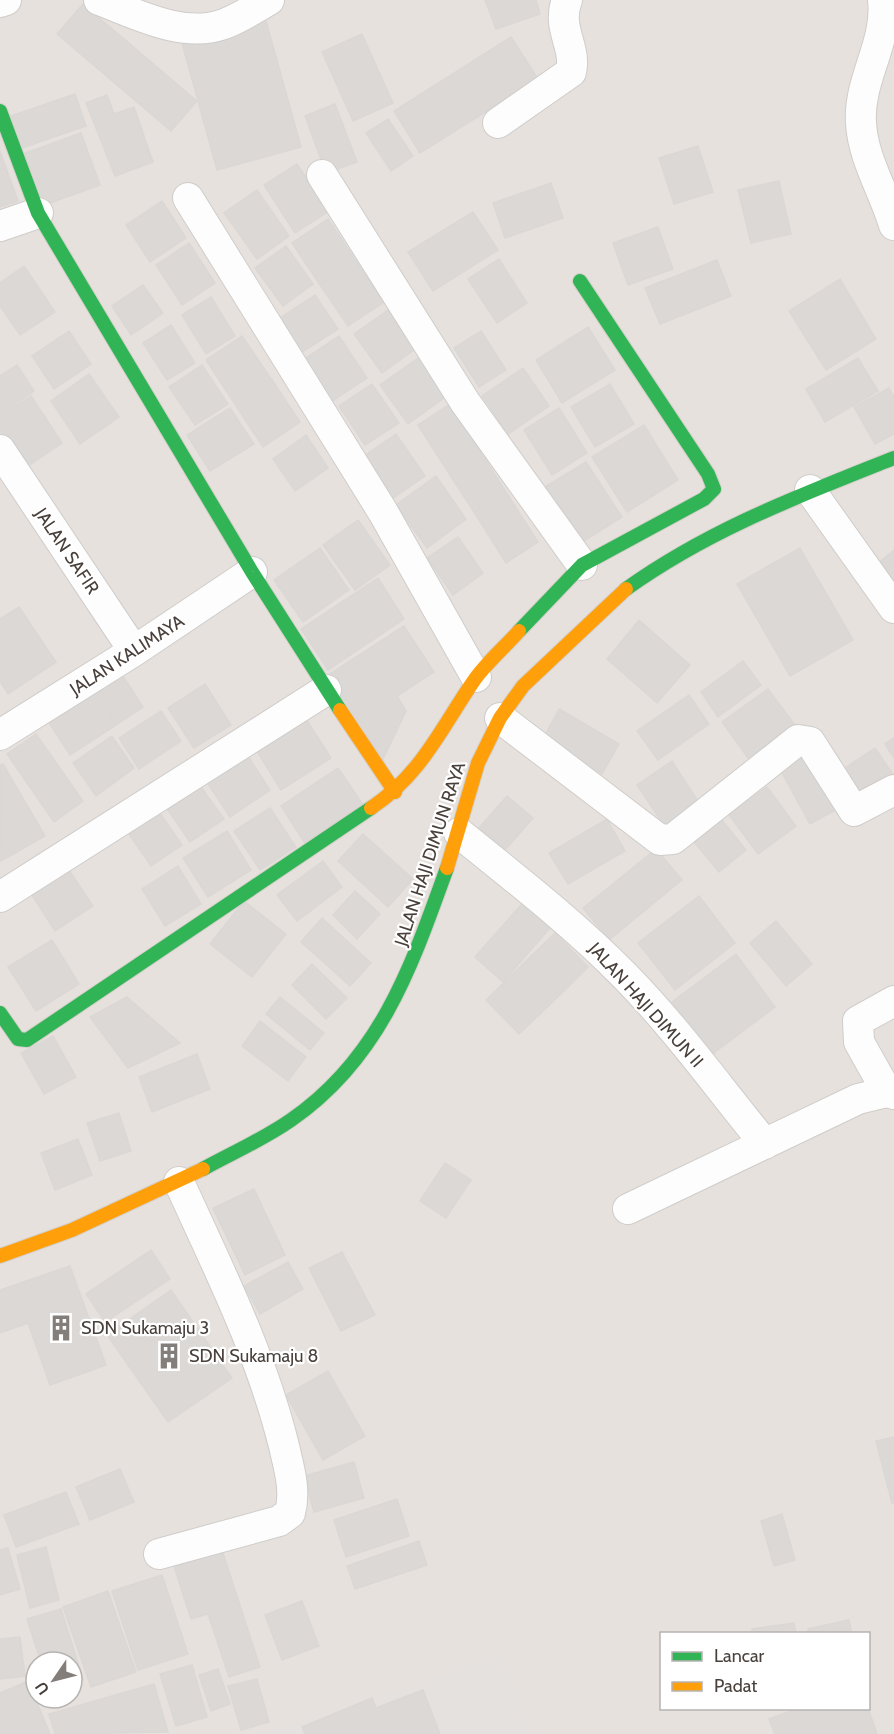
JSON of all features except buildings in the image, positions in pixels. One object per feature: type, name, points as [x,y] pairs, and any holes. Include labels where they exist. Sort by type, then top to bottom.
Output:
[{"type":"street","points":[[0,2],[6,0]]},
{"type":"street","points":[[99,0],[166,25],[200,27],[218,12],[269,0]]},
{"type":"street","points":[[498,123],[571,72],[572,60],[562,18],[567,0]]},
{"type":"street","points":[[883,0],[882,37],[867,76],[860,121],[865,149],[893,215]]},
{"type":"street","points":[[0,111],[38,213],[252,572],[326,690],[395,792]]},
{"type":"street","points":[[322,175],[465,402],[582,565]]},
{"type":"street","points":[[188,198],[383,512],[476,677]]},
{"type":"street","points":[[0,226],[38,213]]},
{"type":"street","points":[[0,1013],[18,1039],[27,1040],[395,792],[429,753],[476,677],[582,565],[704,499],[714,489],[708,474],[580,281]]},
{"type":"street","name":"JALAN SAFIR","points":[[0,450],[134,651]]},
{"type":"street","name":"JALAN HAJI DIMUN RAYA","points":[[0,1256],[72,1230],[179,1182],[291,1120],[329,1088],[356,1059],[386,1016],[411,967],[459,833],[478,764],[500,718],[523,686],[615,597],[664,562],[705,538],[810,490],[894,458]]},
{"type":"street","points":[[810,490],[894,608]]},
{"type":"street","name":"JALAN KALIMAYA","points":[[4,723],[134,651],[252,572]]},
{"type":"street","points":[[0,897],[326,690]]},
{"type":"street","points":[[500,718],[660,840],[673,839],[798,740],[810,742],[854,811],[894,790]]},
{"type":"street","name":"JALAN HAJI DIMUN II","points":[[459,833],[584,936],[626,977],[657,1011],[765,1144]]},
{"type":"street","points":[[628,1209],[858,1099],[890,1093],[860,1042],[858,1021],[894,1001]]},
{"type":"street","points":[[159,1554],[279,1521],[290,1513],[294,1498],[274,1408],[261,1369],[179,1182]]},
{"type":"shaded area","points":[[0,0],[894,0],[894,1734],[0,1734]]},
{"type":"shaded area","points":[[503,1653],[530,1734],[254,1734],[347,1709]]},
{"type":"traffic: fast","points":[[0,111],[38,213],[252,572],[340,710]]},
{"type":"traffic: fast","points":[[519,631],[582,565],[704,499],[714,489],[708,474],[580,281]]},
{"type":"traffic: fast","points":[[626,589],[723,531],[790,500],[894,458]]},
{"type":"traffic: fast","points":[[0,1013],[18,1039],[27,1040],[371,808]]},
{"type":"traffic: fast","points":[[203,1169],[281,1127],[322,1095],[348,1068],[371,1039],[390,1007],[421,940],[447,868]]},
{"type":"traffic: slow","points":[[447,868],[478,763],[500,718],[523,686],[626,589]]},
{"type":"traffic: slow","points":[[371,808],[389,795],[417,765],[480,673],[519,631]]},
{"type":"traffic: slow","points":[[340,710],[395,792]]},
{"type":"traffic: slow","points":[[0,1256],[72,1230],[203,1169]]},
{"type":"place","name":"SDN Sukamaju 3","points":[[61,1328]]},
{"type":"place","name":"SDN Sukamaju 8","points":[[169,1356]]}]
